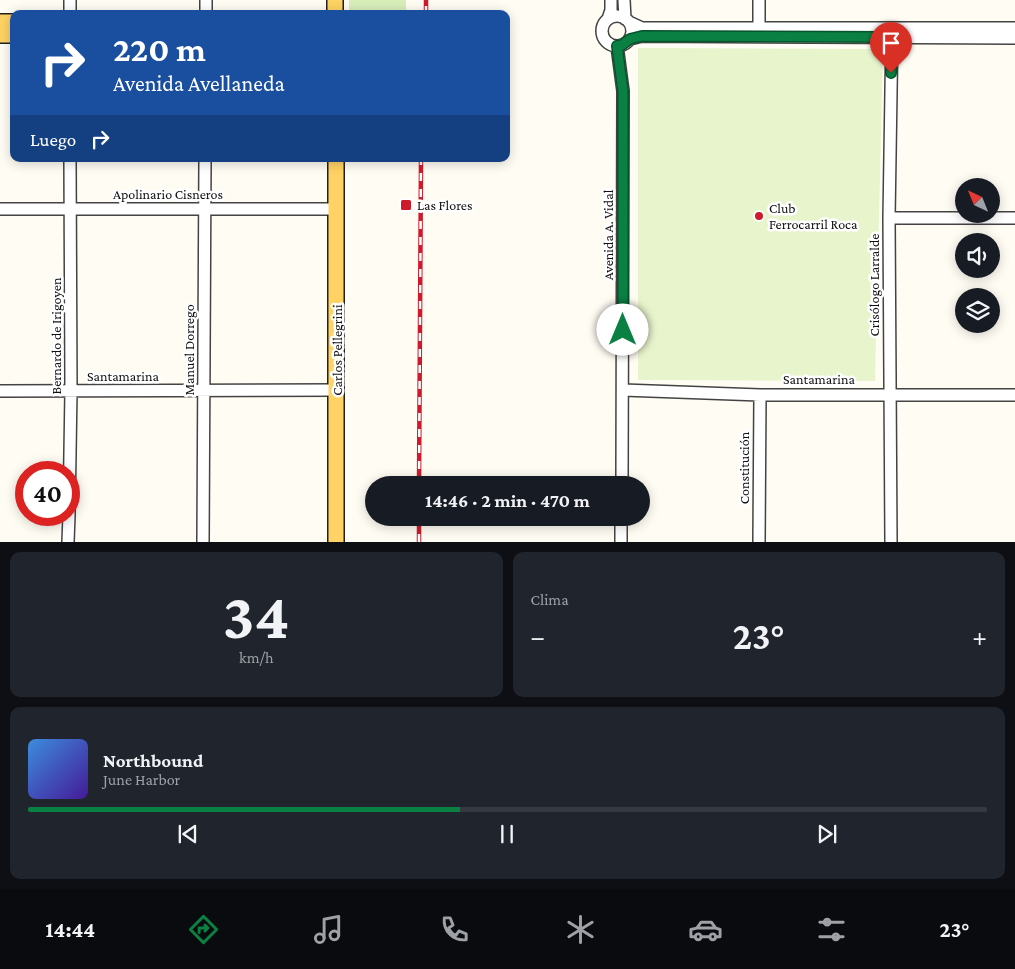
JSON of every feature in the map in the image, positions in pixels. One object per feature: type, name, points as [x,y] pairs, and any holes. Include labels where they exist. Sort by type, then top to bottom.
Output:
[{"type":"main road","name":"Carlos Pellegrini","points":[[336,162],[336,542]]},
{"type":"street","points":[[611,0],[611,10],[608,19],[602,27],[603,36],[608,43],[617,46],[630,39],[642,36],[759,32]]},
{"type":"street","points":[[624,0],[627,20],[632,30],[630,39]]},
{"type":"street","points":[[759,0],[759,32]]},
{"type":"street","points":[[608,19],[616,16],[642,28],[759,32],[892,32],[1015,28]]},
{"type":"street","points":[[892,32],[1015,38]]},
{"type":"street","name":"Crisólogo Larralde","points":[[891,542],[889,218],[892,32]]},
{"type":"street","name":"Avenida A. Vidal","points":[[617,46],[623,91],[622,476]]},
{"type":"street","name":"Bernardo de Irigoyen","points":[[70,162],[70,461]]},
{"type":"street","name":"Manuel Dorrego","points":[[203,542],[205,162]]},
{"type":"street","name":"Apolinario Cisneros","points":[[0,209],[336,209]]},
{"type":"street","points":[[889,218],[1015,218]]},
{"type":"street","name":"Santamarina","points":[[0,391],[337,390]]},
{"type":"street","name":"Santamarina","points":[[623,390],[760,395],[1015,395]]},
{"type":"street","name":"Constitución","points":[[759,542],[760,395]]},
{"type":"street","name":"Bernardo de Irigoyen","points":[[68,542],[69,526]]},
{"type":"street","points":[[621,526],[621,542]]},
{"type":"green space","points":[[349,0],[406,0],[406,10],[349,10]]},
{"type":"green space","name":"Club Ferrocarril Roca","points":[[638,48],[879,49],[883,52],[875,381],[638,380]]},
{"type":"railway","points":[[426,0],[426,10]]},
{"type":"railway","points":[[419,476],[421,162]]},
{"type":"railway","points":[[419,526],[419,542]]},
{"type":"place","name":"Las Flores","points":[[406,205]]},
{"type":"place","name":"Club Ferrocarril Roca","points":[[759,216]]},
{"type":"route","points":[[623,330],[623,91],[617,46],[626,43],[630,39],[642,36],[892,37],[891,73]]}]
